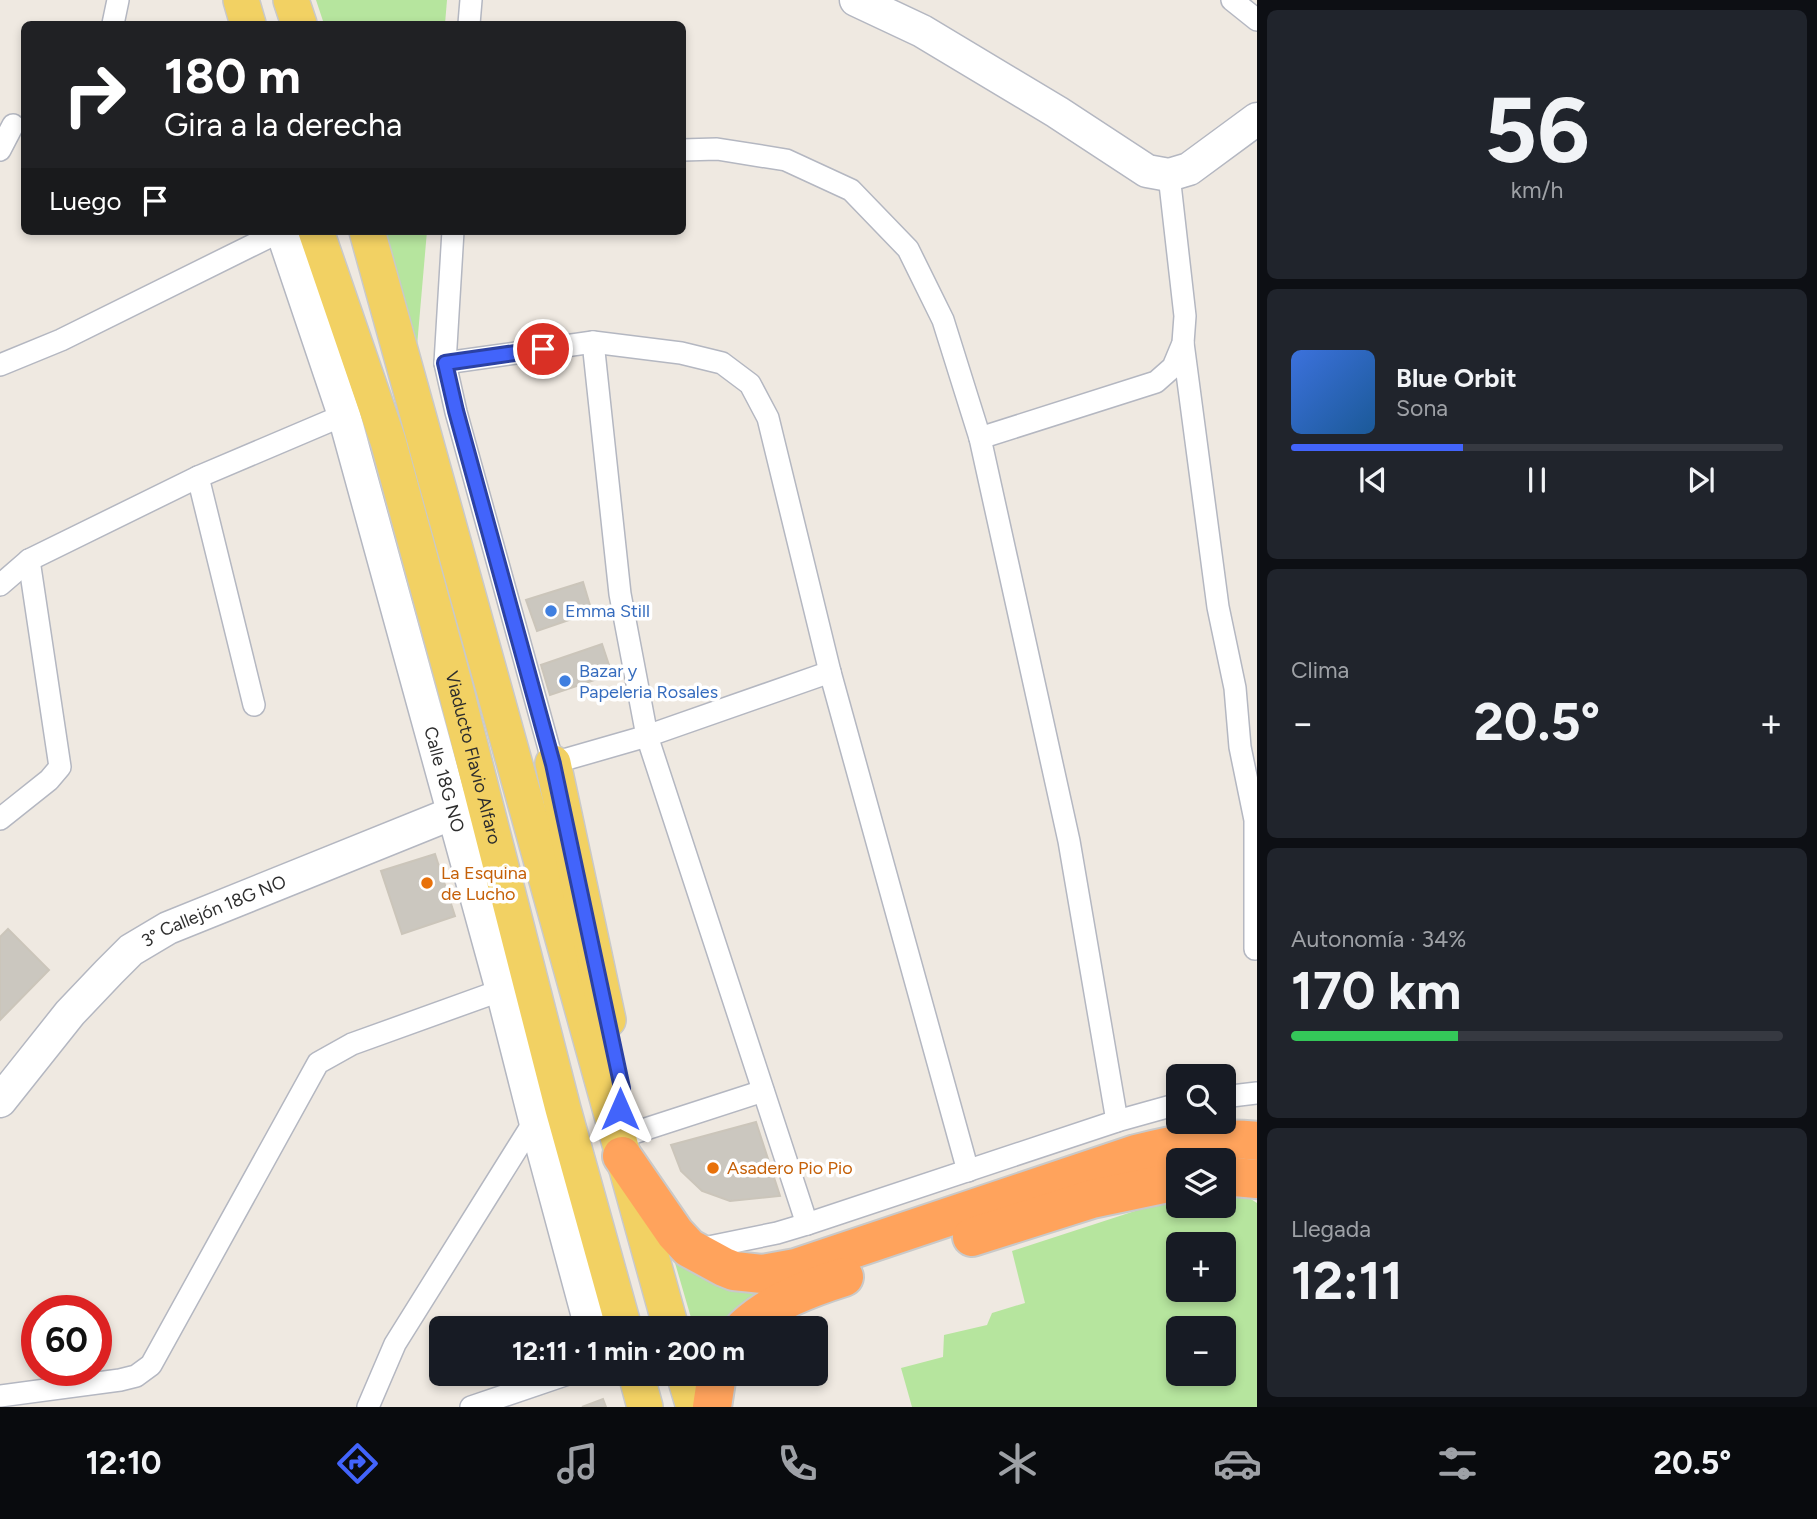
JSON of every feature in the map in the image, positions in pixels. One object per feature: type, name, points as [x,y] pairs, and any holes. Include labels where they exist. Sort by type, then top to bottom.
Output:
[{"type":"highway","points":[[618,1138],[675,1233],[694,1251],[734,1271],[763,1274],[796,1268],[1136,1154],[1189,1142],[1234,1139],[1257,1141]]},
{"type":"highway","points":[[1236,1177],[1257,1179]]},
{"type":"highway","points":[[759,1316],[813,1287],[1092,1199],[1166,1184]]},
{"type":"highway","points":[[712,1407],[715,1386]]},
{"type":"main road","points":[[242,0],[247,21]]},
{"type":"main road","points":[[291,0],[298,21]]},
{"type":"main road","name":"Viaducto Flavio Alfaro","points":[[317,235],[388,441],[454,683],[468,807],[563,1109],[621,1316]]},
{"type":"main road","points":[[370,240],[668,1316]]},
{"type":"main road","points":[[553,764],[622,1088],[618,1138]]},
{"type":"main road","points":[[639,1386],[645,1407]]},
{"type":"main road","points":[[688,1386],[694,1407]]},
{"type":"street","points":[[114,21],[118,0]]},
{"type":"street","points":[[229,0],[230,21]]},
{"type":"street","points":[[469,21],[471,0]]},
{"type":"street","points":[[856,0],[922,31],[1158,173],[1189,169],[1257,119]]},
{"type":"street","points":[[1232,0],[1257,20]]},
{"type":"street","points":[[0,150],[12,123]]},
{"type":"street","points":[[686,150],[717,149],[786,160],[850,190],[908,249],[943,320],[980,438],[1069,841],[1117,1121]]},
{"type":"street","points":[[1158,173],[1185,316],[1183,343],[1218,607],[1235,688],[1240,747],[1255,820],[1255,949]]},
{"type":"street","points":[[0,365],[61,340],[273,235]]},
{"type":"street","name":"Calle 18G NO","points":[[282,235],[344,415],[468,807],[502,990],[590,1316]]},
{"type":"street","points":[[453,235],[445,363],[553,764],[647,736],[830,673]]},
{"type":"street","points":[[445,363],[593,342],[681,353],[722,363],[750,384],[768,418],[830,673],[968,1171]]},
{"type":"street","points":[[593,342],[620,594],[647,736],[807,1224]]},
{"type":"street","points":[[980,438],[1156,382],[1173,367],[1183,343]]},
{"type":"street","points":[[0,585],[29,560],[198,477],[344,415]]},
{"type":"street","points":[[198,477],[254,705]]},
{"type":"street","points":[[0,819],[60,767],[29,560]]},
{"type":"street","name":"3° Callejón 18G NO","points":[[0,1101],[70,1013],[131,950],[168,928],[468,807]]},
{"type":"street","points":[[0,1396],[120,1380],[136,1376],[150,1365],[318,1063],[352,1044],[502,990]]},
{"type":"street","points":[[618,1138],[763,1091]]},
{"type":"street","points":[[1236,1095],[1257,1093]]},
{"type":"street","points":[[694,1251],[807,1224],[1117,1121],[1166,1107]]},
{"type":"street","points":[[368,1407],[395,1344],[535,1119]]},
{"type":"street","points":[[471,1407],[533,1386]]},
{"type":"green space","points":[[316,0],[447,0],[445,21],[323,21]]},
{"type":"green space","points":[[384,235],[427,235],[417,346]]},
{"type":"green space","points":[[1236,1195],[1246,1196],[1257,1203],[1257,1407],[912,1407],[901,1368],[943,1357],[944,1335],[987,1325],[992,1313],[1025,1303],[1012,1251],[1166,1201],[1166,1218],[1236,1218]]},
{"type":"green space","points":[[673,1256],[775,1282],[732,1316],[690,1316]]},
{"type":"building","points":[[583,582],[592,612],[537,631],[526,600]]},
{"type":"building","points":[[602,644],[612,674],[550,695],[541,665]]},
{"type":"building","points":[[435,854],[455,916],[402,934],[381,871]]},
{"type":"building","points":[[8,929],[49,970],[0,1020],[0,937]]},
{"type":"building","points":[[756,1122],[780,1196],[730,1201],[702,1191],[681,1171],[671,1145]]},
{"type":"building","points":[[603,1399],[606,1407],[582,1407]]},
{"type":"place","name":"Emma Still","points":[[551,611]]},
{"type":"place","name":"Bazar y Papeleria Rosales","points":[[565,681]]},
{"type":"place","name":"La Esquina de Lucho","points":[[427,883]]},
{"type":"place","name":"Asadero Pio Pio","points":[[713,1168]]},
{"type":"route","points":[[543,349],[445,363],[553,764],[622,1088],[620,1109]]}]
